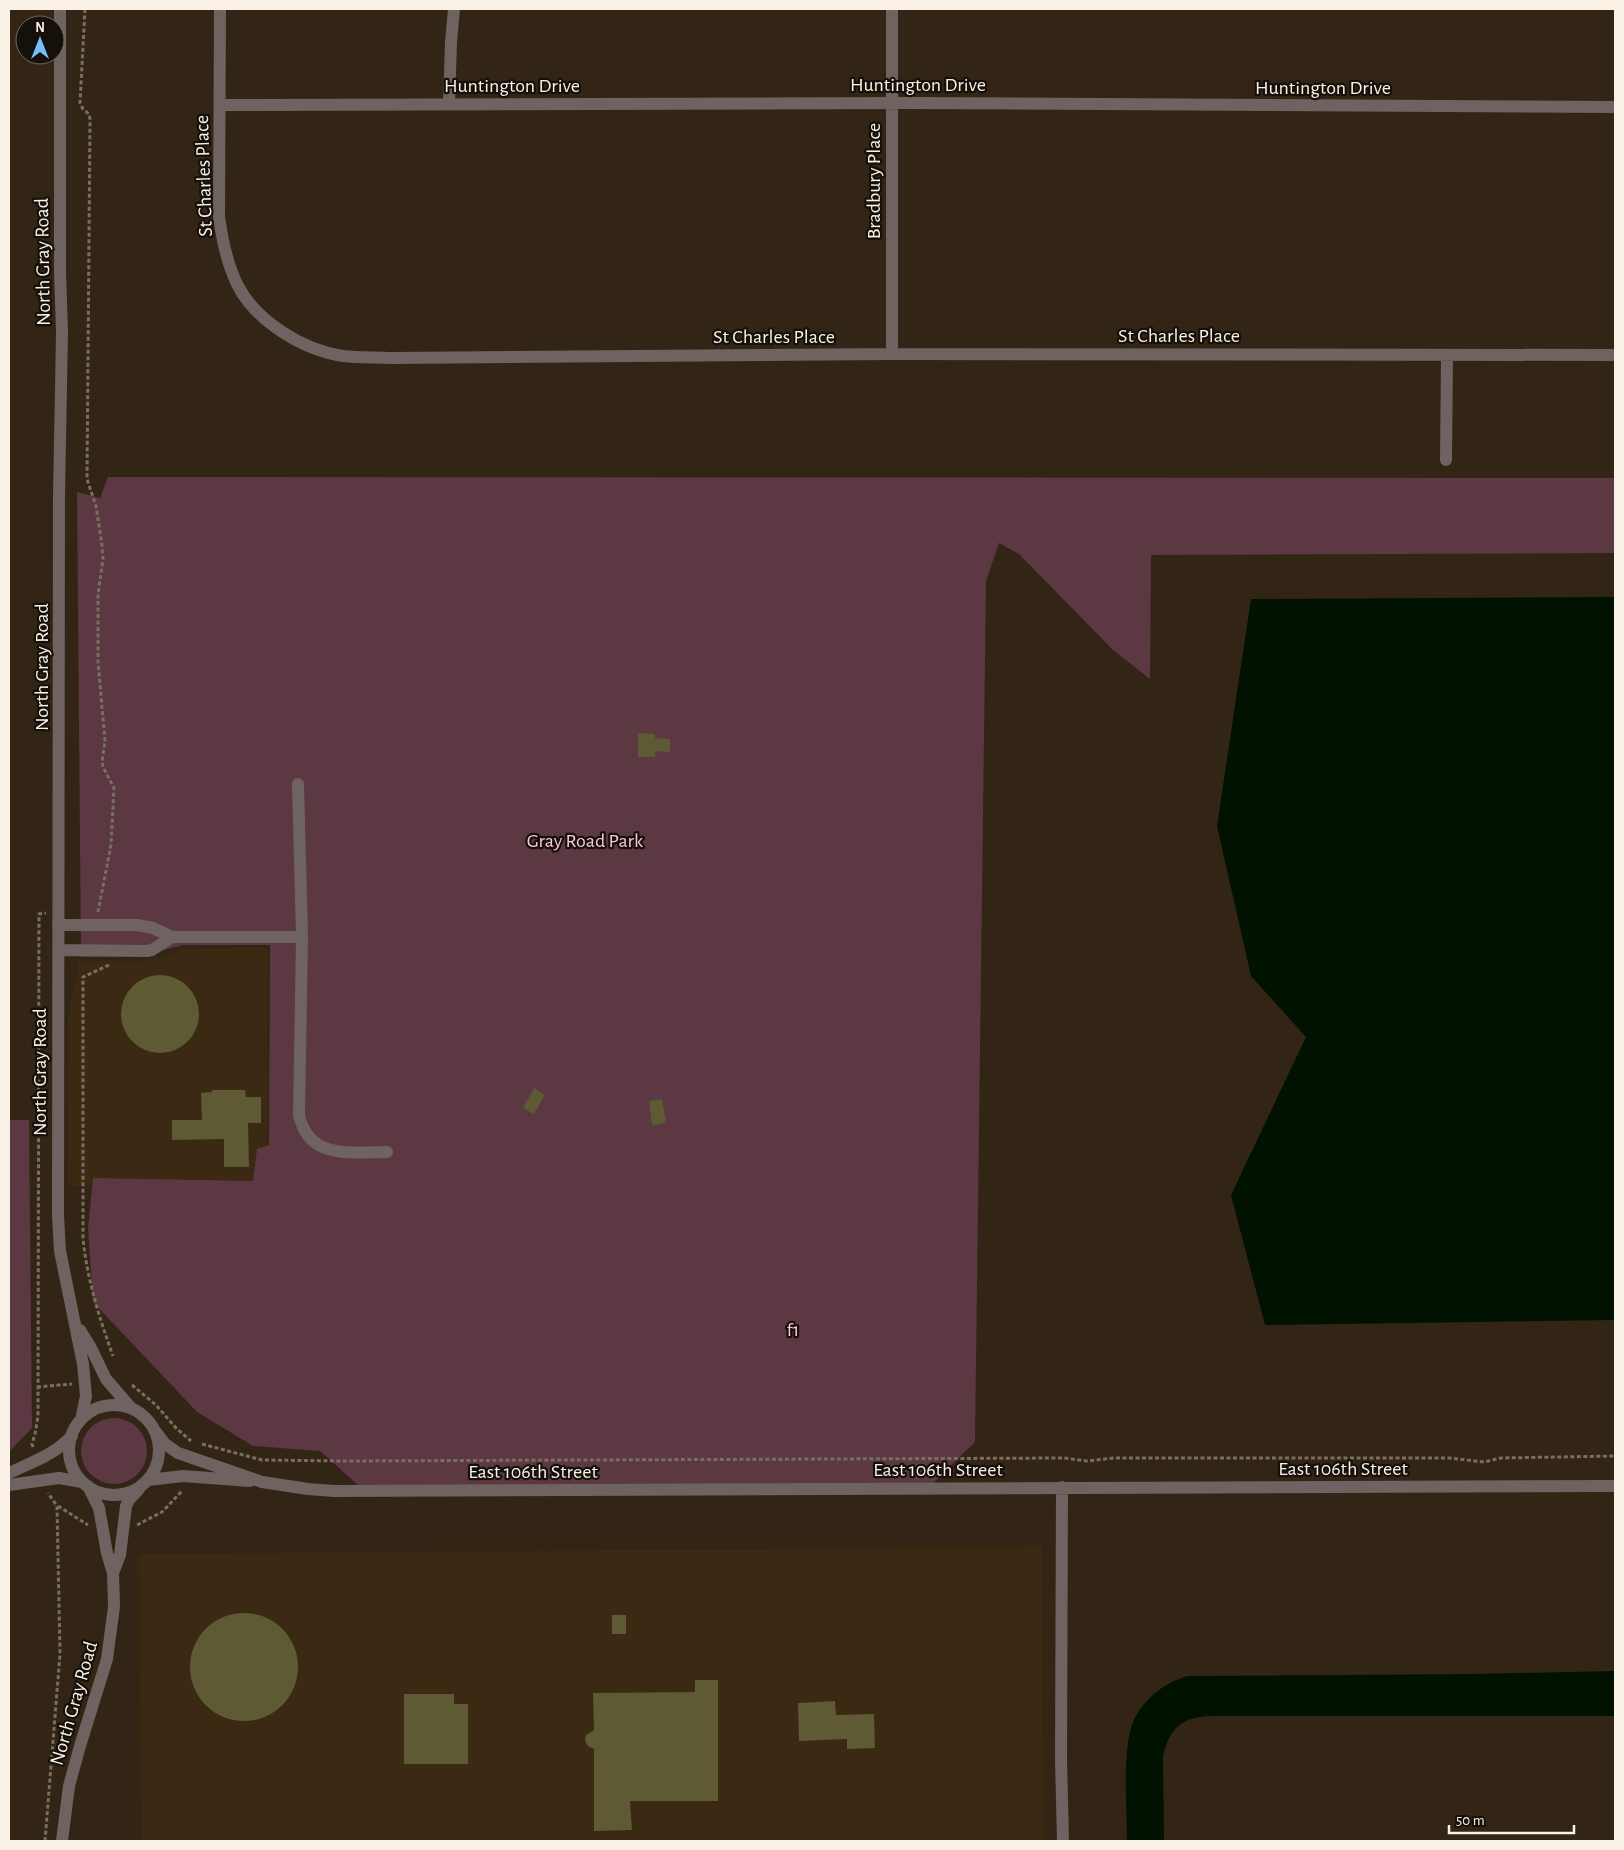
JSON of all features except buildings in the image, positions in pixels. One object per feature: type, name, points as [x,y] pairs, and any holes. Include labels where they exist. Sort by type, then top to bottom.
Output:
[{"type":"street","name":"North Gray Road","points":[[60,9],[60,271],[62,332],[58,1216],[60,1251],[83,1364],[86,1396],[81,1420]]},
{"type":"street","name":"St Charles Place","points":[[220,9],[219,216],[228,260],[238,286],[252,306],[286,337],[314,349],[342,356],[392,358],[892,354],[1615,355]]},
{"type":"street","points":[[449,104],[454,9]]},
{"type":"street","name":"Bradbury Place","points":[[892,9],[892,354]]},
{"type":"street","name":"Huntington Drive","points":[[220,105],[891,103],[1615,107]]},
{"type":"street","points":[[1446,460],[1447,355]]},
{"type":"street","points":[[298,784],[302,937],[299,1116],[307,1135],[320,1147],[344,1152],[388,1152]]},
{"type":"street","points":[[58,925],[137,925],[153,928],[172,937],[302,937]]},
{"type":"street","points":[[59,950],[152,950],[172,937]]},
{"type":"street","name":"North Gray Road","points":[[76,1323],[91,1348],[106,1380],[130,1408]]},
{"type":"street","points":[[9,1473],[39,1460],[60,1447],[72,1436],[81,1420],[92,1411],[104,1406],[117,1405],[130,1408],[149,1421],[155,1431],[159,1452],[156,1467],[145,1482],[132,1491],[110,1495],[98,1492],[85,1484],[59,1478],[9,1485]]},
{"type":"street","name":"East 106th Street","points":[[155,1431],[165,1444],[178,1452],[262,1482]]},
{"type":"street","points":[[72,1436],[70,1455],[72,1465],[85,1484]]},
{"type":"street","name":"East 106th Street","points":[[145,1482],[183,1476],[262,1482],[308,1489],[356,1491],[1615,1486]]},
{"type":"street","name":"North Gray Road","points":[[113,1573],[120,1556],[126,1506],[145,1482]]},
{"type":"street","name":"North Gray Road","points":[[62,1841],[73,1768],[104,1672],[110,1645],[114,1607],[113,1573],[107,1553],[99,1508],[85,1484]]},
{"type":"street","points":[[1062,1487],[1061,1760],[1063,1841]]},
{"type":"path","points":[[85,9],[80,105],[89,114],[90,119],[87,479]]},
{"type":"path","points":[[108,951],[111,965],[83,977],[83,1238],[85,1264],[97,1310],[115,1362]]},
{"type":"path","points":[[126,1380],[156,1404],[176,1428],[192,1442],[262,1460],[1064,1458],[1087,1461],[1114,1458],[1449,1458],[1484,1462],[1501,1458],[1615,1456]]},
{"type":"path","points":[[37,1387],[73,1384]]},
{"type":"path","points":[[134,1526],[151,1519],[166,1509],[181,1494],[183,1483]]},
{"type":"path","points":[[47,1491],[57,1506],[81,1522],[92,1526]]},
{"type":"path","points":[[45,1841],[60,1654],[57,1506]]},
{"type":"shaded area","points":[[1615,597],[1615,1320],[1265,1325],[1231,1195],[1306,1037],[1251,976],[1217,826],[1251,599]]},
{"type":"shaded area","points":[[268,947],[267,1185],[68,1186],[68,1017],[79,961],[147,961],[184,949]]},
{"type":"shaded area","points":[[1042,1547],[1044,1841],[141,1841],[139,1554]]},
{"type":"shaded area","points":[[1615,1671],[1615,1716],[1213,1716],[1191,1719],[1181,1724],[1174,1731],[1163,1757],[1164,1841],[1127,1841],[1126,1766],[1132,1725],[1141,1708],[1154,1694],[1179,1679],[1188,1676]]},
{"type":"green space","points":[[108,477],[1615,478],[1615,553],[1151,555],[1150,679],[1113,650],[1019,554],[999,543],[986,581],[975,1442],[931,1485],[358,1485],[320,1451],[253,1446],[197,1412],[93,1302],[88,1228],[93,1178],[253,1181],[257,1149],[269,1145],[270,945],[183,945],[140,956],[81,957],[77,492],[100,498]]},
{"type":"green space","points":[[9,1120],[29,1120],[32,1428],[9,1452]]},
{"type":"green space","points":[[108,1418],[120,1418],[132,1423],[142,1433],[147,1445],[145,1464],[132,1479],[120,1484],[108,1484],[96,1479],[86,1469],[81,1457],[81,1445],[86,1433],[96,1423]]},
{"type":"park label","name":"Gray Road Park","points":[[585,840]]},
{"type":"park label","name":"f1","points":[[793,1329]]}]
